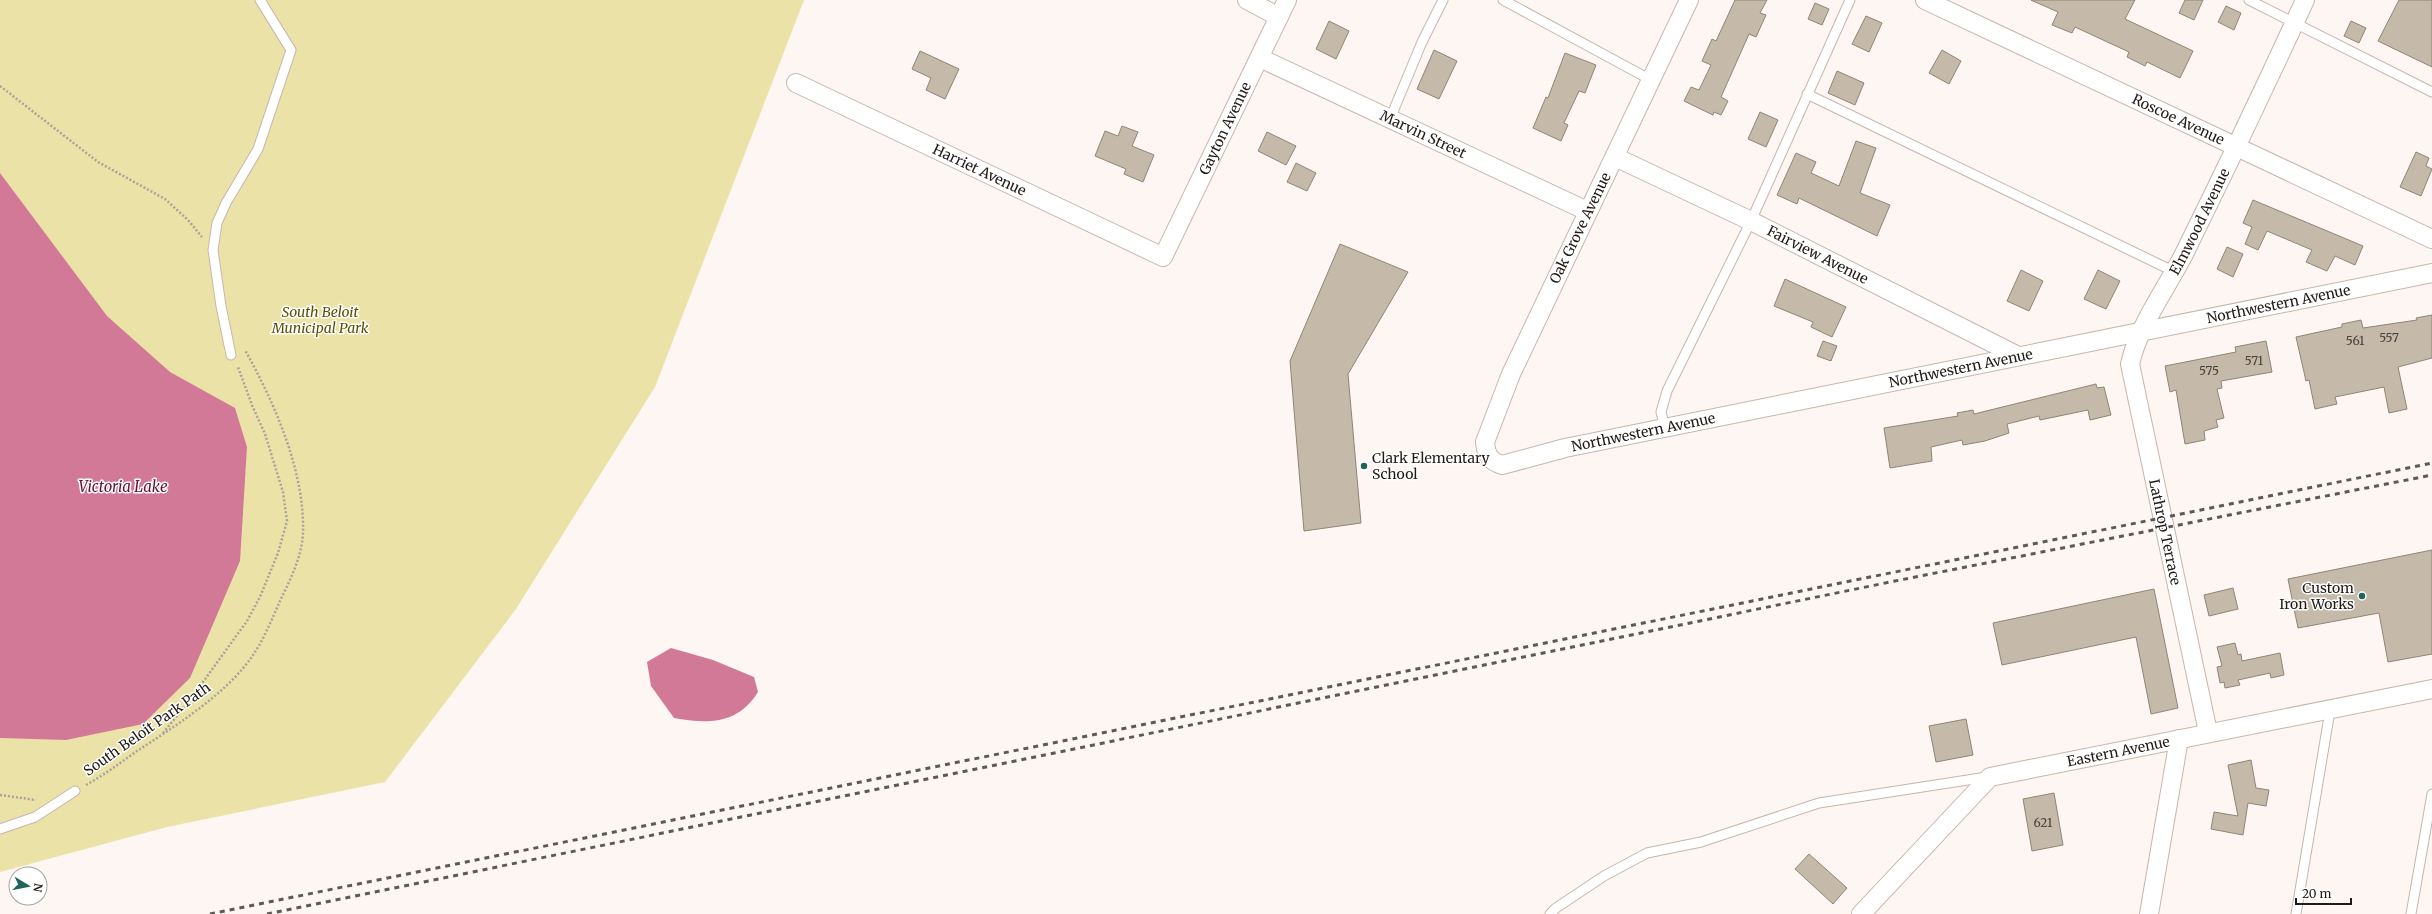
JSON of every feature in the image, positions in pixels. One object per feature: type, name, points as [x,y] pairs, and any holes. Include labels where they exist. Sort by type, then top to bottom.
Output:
[{"type":"street","points":[[1246,0],[1280,16]]},
{"type":"street","name":"Gayton Avenue","points":[[1163,257],[1287,0]]},
{"type":"street","name":"Oak Grove Avenue","points":[[1491,459],[1486,452],[1486,434],[1511,374],[1587,211],[1615,157],[1689,0]]},
{"type":"street","name":"Roscoe Avenue","points":[[1925,0],[2236,148],[2432,239]]},
{"type":"street","name":"Elmwood Avenue","points":[[2141,333],[2175,272],[2236,148],[2305,0]]},
{"type":"street","name":"Marvin Street","points":[[1260,58],[1587,211]]},
{"type":"street","name":"Harriet Avenue","points":[[796,83],[1163,257]]},
{"type":"street","name":"Fairview Avenue","points":[[1615,157],[1751,221],[2018,356]]},
{"type":"street","name":"Northwestern Avenue","points":[[1491,459],[1502,465],[1565,448],[2018,356],[2141,333],[2432,273]]},
{"type":"street","name":"Lathrop Terrace","points":[[2141,333],[2130,364],[2208,732]]},
{"type":"street","name":"Eastern Avenue","points":[[1990,777],[2208,732],[2330,711],[2432,689]]},
{"type":"street","points":[[2149,914],[2179,739]]},
{"type":"street","points":[[1861,914],[1990,777]]},
{"type":"lane","points":[[231,355],[221,306],[213,250],[217,223],[226,203],[258,149],[291,50],[260,0]]},
{"type":"lane","points":[[1390,119],[1422,42],[1443,0]]},
{"type":"lane","points":[[1503,0],[1651,80]]},
{"type":"lane","points":[[1664,428],[1661,412],[1667,391],[1751,221],[1850,0]]},
{"type":"lane","points":[[2249,0],[2432,92]]},
{"type":"lane","points":[[1808,94],[2175,272]]},
{"type":"lane","points":[[2296,914],[2330,711]]},
{"type":"lane","points":[[1550,914],[1556,908],[1604,876],[1647,853],[1701,842],[1819,803],[1990,777]]},
{"type":"lane","points":[[0,829],[35,817],[75,791]]},
{"type":"lane","points":[[2411,914],[2432,794]]},
{"type":"path","points":[[0,86],[98,162],[165,199],[188,220],[213,250]]},
{"type":"path","name":"South Beloit Park Path","points":[[75,791],[160,736],[209,700],[253,656],[292,578],[299,556],[303,534],[302,514],[293,466],[269,395],[242,344]]},
{"type":"path","points":[[160,736],[190,700],[247,621],[260,597],[278,553],[287,521],[283,492],[265,434],[252,406],[242,375],[231,355]]},
{"type":"path","points":[[0,795],[38,800]]},
{"type":"green space","name":"South Beloit Municipal Park","points":[[0,0],[804,0],[655,387],[516,609],[385,782],[167,827],[22,866],[8,866],[8,870],[0,872]]},
{"type":"water","name":"Victoria Lake","points":[[0,173],[107,316],[170,372],[235,408],[247,447],[240,561],[190,678],[143,724],[66,740],[0,738]]},
{"type":"water","points":[[671,648],[713,660],[754,677],[758,692],[750,703],[741,711],[720,720],[698,721],[674,718],[651,686],[647,662]]},
{"type":"building","points":[[1735,0],[1767,0],[1760,13],[1766,15],[1756,37],[1749,34],[1721,97],[1728,101],[1721,115],[1714,112],[1713,115],[1684,101],[1691,87],[1699,90],[1711,65],[1702,61],[1712,39],[1716,41]]},
{"type":"building","points":[[2031,0],[2135,0],[2125,19],[2193,51],[2180,78],[2147,62],[2145,66],[2127,57],[2129,52],[2075,27],[2072,33],[2052,25],[2058,12]]},
{"type":"building","points":[[2185,0],[2203,0],[2194,20],[2179,13]]},
{"type":"building","points":[[2399,0],[2432,0],[2432,67],[2378,41]]},
{"type":"building","points":[[1815,3],[1829,9],[1822,25],[1808,19]]},
{"type":"building","points":[[2226,6],[2241,13],[2234,30],[2218,22]]},
{"type":"building","points":[[1866,16],[1882,23],[1869,52],[1852,44]]},
{"type":"building","points":[[1329,21],[1349,31],[1336,59],[1316,49]]},
{"type":"building","points":[[2351,21],[2366,28],[2359,43],[2344,36]]},
{"type":"building","points":[[1434,50],[1457,61],[1439,99],[1417,89]]},
{"type":"building","points":[[1942,50],[1961,61],[1949,84],[1929,73]]},
{"type":"building","points":[[920,51],[959,69],[945,99],[926,90],[931,78],[912,69]]},
{"type":"building","points":[[1565,53],[1596,65],[1585,93],[1579,91],[1564,123],[1568,125],[1561,141],[1533,128],[1546,97],[1548,98]]},
{"type":"building","points":[[1837,71],[1864,83],[1855,105],[1828,93]]},
{"type":"building","points":[[1760,112],[1778,120],[1766,147],[1748,139]]},
{"type":"building","points":[[1122,126],[1138,132],[1132,146],[1154,155],[1143,182],[1124,174],[1126,169],[1095,156],[1105,131],[1118,136]]},
{"type":"building","points":[[1267,132],[1296,146],[1286,165],[1258,151]]},
{"type":"building","points":[[1856,141],[1876,148],[1860,193],[1890,205],[1877,236],[1799,198],[1797,204],[1777,195],[1796,153],[1816,162],[1811,173],[1839,186]]},
{"type":"building","points":[[2416,152],[2429,158],[2426,166],[2432,169],[2421,196],[2400,187]]},
{"type":"building","points":[[1296,163],[1316,173],[1307,191],[1287,182]]},
{"type":"building","points":[[2253,200],[2363,246],[2355,265],[2335,256],[2327,271],[2306,262],[2312,250],[2267,231],[2258,250],[2245,244],[2252,227],[2243,223]]},
{"type":"building","points":[[1340,244],[1408,272],[1348,374],[1361,523],[1304,531],[1290,361]]},
{"type":"building","points":[[2227,247],[2243,254],[2233,277],[2217,269]]},
{"type":"building","points":[[2021,270],[2043,281],[2029,311],[2007,301]]},
{"type":"building","points":[[2098,270],[2120,281],[2106,309],[2084,299]]},
{"type":"building","points":[[1785,279],[1846,307],[1832,337],[1811,327],[1813,322],[1774,306]]},
{"type":"building","points":[[2432,315],[2432,358],[2398,367],[2407,409],[2389,413],[2384,387],[2335,397],[2337,404],[2315,409],[2309,380],[2306,381],[2296,337],[2342,327],[2342,324],[2361,320],[2363,328],[2417,320],[2416,318]]},
{"type":"building","points":[[1823,341],[1837,346],[1831,361],[1817,356]]},
{"type":"building","points":[[2266,341],[2272,372],[2221,381],[2222,388],[2217,389],[2224,418],[2216,420],[2218,427],[2204,431],[2205,440],[2185,444],[2176,390],[2170,392],[2165,366],[2236,352],[2235,347]]},
{"type":"building","points":[[2096,384],[2097,388],[2104,387],[2111,415],[2090,420],[2088,410],[2040,420],[2039,416],[2007,424],[2009,433],[1985,441],[1963,445],[1962,440],[1931,447],[1932,461],[1890,468],[1884,428],[1958,416],[1957,413],[1973,410],[1974,414]]},
{"type":"building","name":"Custom Iron Works","points":[[2432,550],[2432,654],[2388,662],[2379,613],[2298,628],[2288,579]]},
{"type":"building","points":[[2233,588],[2238,609],[2209,616],[2204,595]]},
{"type":"building","points":[[2154,589],[2178,708],[2151,714],[2136,637],[2002,665],[1993,623]]},
{"type":"building","points":[[2235,643],[2238,655],[2241,654],[2242,661],[2280,653],[2284,675],[2271,678],[2270,673],[2238,680],[2240,685],[2225,688],[2224,682],[2220,683],[2217,667],[2222,666],[2217,647]]},
{"type":"building","points":[[1966,719],[1973,755],[1936,762],[1929,726]]},
{"type":"building","points":[[2251,760],[2256,788],[2269,790],[2266,806],[2248,803],[2243,835],[2211,829],[2214,812],[2238,816],[2228,765]]},
{"type":"building","points":[[2054,793],[2063,845],[2032,851],[2023,799]]},
{"type":"building","points":[[1809,854],[1847,888],[1833,904],[1795,869]]},
{"type":"railway","points":[[210,914],[2432,463]]},
{"type":"railway","points":[[267,914],[1895,581],[2432,475]]},
{"type":"place","name":"Clark Elementary School","points":[[1364,466]]},
{"type":"place","name":"Custom Iron Works","points":[[2362,596]]}]
